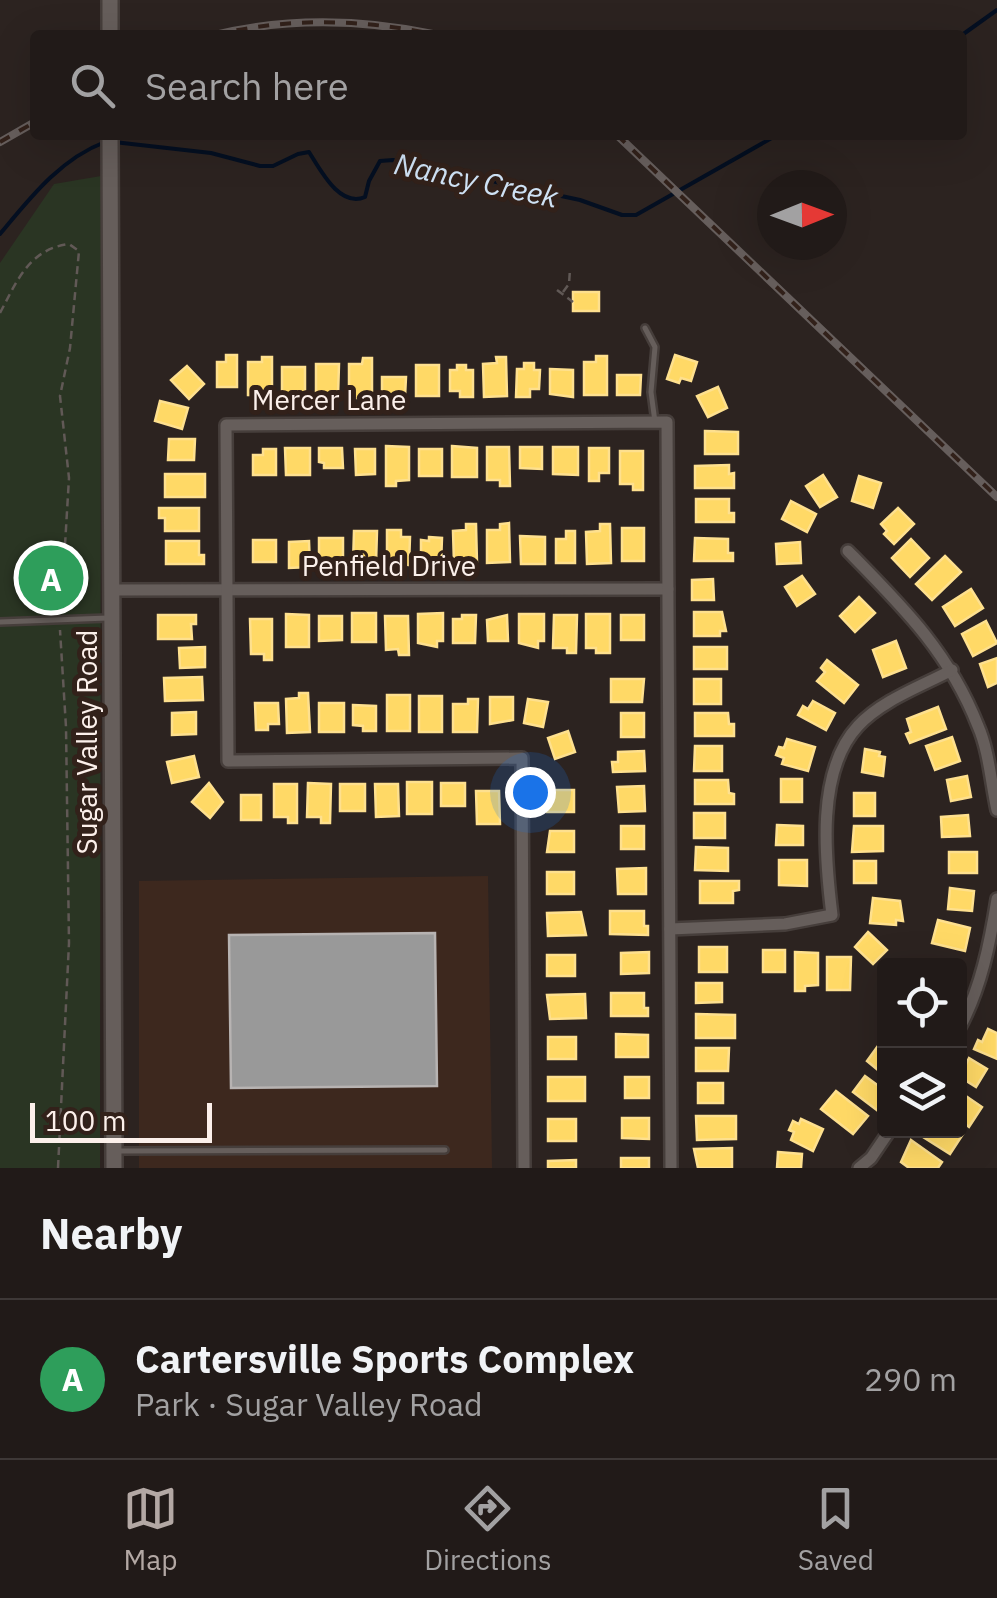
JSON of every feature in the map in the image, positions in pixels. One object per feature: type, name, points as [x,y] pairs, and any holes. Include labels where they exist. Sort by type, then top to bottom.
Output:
[{"type":"street","points":[[110,0],[110,30]]},
{"type":"street","name":"Sugar Valley Road","points":[[110,140],[114,1159]]},
{"type":"street","points":[[655,422],[667,422],[671,1168]]},
{"type":"street","name":"Mercer Lane","points":[[524,1168],[522,758],[228,761],[226,425],[655,422]]},
{"type":"street","points":[[848,551],[919,622],[952,670],[980,729],[997,810]]},
{"type":"street","name":"Penfield Drive","points":[[111,590],[668,588]]},
{"type":"street","points":[[670,929],[785,924],[832,914],[828,794],[838,755],[857,726],[876,711],[952,670]]},
{"type":"street","points":[[967,1013],[990,940],[997,899]]},
{"type":"street","points":[[859,1168],[885,1138]]},
{"type":"lane","points":[[644,328],[655,347],[651,398],[655,422]]},
{"type":"lane","points":[[0,622],[112,618]]},
{"type":"lane","points":[[114,1159],[446,1150]]},
{"type":"path","points":[[0,312],[20,274],[40,253],[69,244],[80,251],[70,348],[60,396],[69,478],[60,619],[69,943],[58,1168]]},
{"type":"path","points":[[570,268],[569,284],[560,291],[573,302]]},
{"type":"shaded area","points":[[488,876],[492,1168],[139,1168],[139,881]]},
{"type":"green space","points":[[101,176],[100,1168],[0,1168],[0,263],[54,184]]},
{"type":"building: Homes","points":[[573,292],[599,292],[599,311],[573,311]]},
{"type":"building: Homes","points":[[226,355],[237,355],[237,387],[217,387],[217,362],[226,362]]},
{"type":"building: Homes","points":[[675,355],[697,362],[691,381],[667,379]]},
{"type":"building: Homes","points":[[596,356],[607,356],[607,395],[584,395],[584,362],[596,362]]},
{"type":"building: Homes","points":[[262,357],[272,357],[272,396],[248,395],[248,362],[262,362]]},
{"type":"building: Homes","points":[[496,357],[506,357],[507,396],[484,397],[483,364],[497,363]]},
{"type":"building: Homes","points":[[363,358],[372,358],[372,398],[349,398],[349,364],[362,364]]},
{"type":"building: Homes","points":[[524,363],[534,363],[534,370],[540,370],[539,389],[530,389],[530,397],[516,397],[517,369],[524,369]]},
{"type":"building: Homes","points":[[316,364],[339,364],[338,397],[316,397]]},
{"type":"building: Homes","points":[[416,365],[439,365],[439,396],[416,396]]},
{"type":"building: Homes","points":[[457,365],[473,370],[473,397],[460,397],[460,391],[450,391],[450,370],[457,370]]},
{"type":"building: Homes","points":[[187,366],[204,384],[189,399],[171,380]]},
{"type":"building: Homes","points":[[282,367],[305,367],[305,400],[282,400]]},
{"type":"building: Homes","points":[[550,369],[573,370],[573,397],[550,394]]},
{"type":"building: Homes","points":[[617,375],[641,375],[640,395],[617,395]]},
{"type":"building: Homes","points":[[382,377],[406,377],[405,397],[382,397]]},
{"type":"building: Homes","points":[[718,387],[727,408],[708,417],[697,396]]},
{"type":"building: Homes","points":[[160,401],[188,408],[182,429],[155,421]]},
{"type":"building: Homes","points":[[705,431],[738,432],[738,454],[705,454]]},
{"type":"building: Homes","points":[[169,439],[195,439],[194,460],[168,460]]},
{"type":"building: Homes","points":[[386,446],[409,447],[409,480],[396,481],[396,486],[386,486]]},
{"type":"building: Homes","points":[[452,446],[477,448],[477,477],[452,477]]},
{"type":"building: Homes","points":[[487,447],[509,447],[510,486],[500,486],[500,480],[487,480]]},
{"type":"building: Homes","points":[[520,447],[542,447],[542,469],[520,468]]},
{"type":"building: Homes","points":[[553,447],[578,447],[578,475],[553,474]]},
{"type":"building: Homes","points":[[285,448],[310,448],[310,475],[286,475]]},
{"type":"building: Homes","points":[[319,448],[342,448],[343,468],[324,468],[324,463],[319,462]]},
{"type":"building: Homes","points":[[589,448],[609,448],[609,473],[599,473],[599,481],[589,481]]},
{"type":"building: Homes","points":[[263,449],[276,449],[276,475],[253,475],[253,455],[263,455]]},
{"type":"building: Homes","points":[[355,449],[375,449],[375,474],[356,475]]},
{"type":"building: Homes","points":[[419,449],[442,449],[442,476],[419,476]]},
{"type":"building: Homes","points":[[620,451],[643,451],[643,490],[633,490],[633,484],[620,484]]},
{"type":"building: Homes","points":[[729,465],[729,474],[734,473],[734,488],[695,488],[695,466]]},
{"type":"building: Homes","points":[[165,474],[205,474],[205,497],[165,497]]},
{"type":"building: Homes","points":[[823,475],[837,497],[820,507],[806,486]]},
{"type":"building: Homes","points":[[859,476],[881,483],[873,508],[852,501]]},
{"type":"building: Homes","points":[[696,499],[729,499],[734,522],[696,522]]},
{"type":"building: Homes","points":[[791,501],[816,514],[807,532],[782,519]]},
{"type":"building: Homes","points":[[159,508],[199,508],[199,531],[165,531],[165,518],[159,518]]},
{"type":"building: Homes","points":[[898,508],[914,524],[894,544],[881,524]]},
{"type":"building: Homes","points":[[509,523],[510,562],[487,563],[487,530],[500,530],[500,524]]},
{"type":"building: Homes","points":[[466,524],[476,524],[477,563],[454,564],[453,531],[466,530]]},
{"type":"building: Homes","points":[[600,524],[610,524],[611,563],[587,564],[586,532],[600,531]]},
{"type":"building: Homes","points":[[622,528],[644,528],[644,561],[622,561]]},
{"type":"building: Homes","points":[[387,530],[401,530],[401,537],[410,537],[409,565],[387,562]]},
{"type":"building: Homes","points":[[354,531],[377,531],[376,564],[353,564]]},
{"type":"building: Homes","points":[[566,531],[575,531],[575,563],[556,563],[556,539],[566,539]]},
{"type":"building: Homes","points":[[520,536],[545,537],[545,564],[521,564]]},
{"type":"building: Homes","points":[[429,537],[442,538],[441,564],[421,564],[421,540],[429,541]]},
{"type":"building: Homes","points":[[319,538],[343,538],[343,565],[319,565]]},
{"type":"building: Homes","points":[[695,538],[728,539],[728,553],[733,553],[733,561],[694,561]]},
{"type":"building: Homes","points":[[911,539],[929,558],[910,577],[892,558]]},
{"type":"building: Homes","points":[[253,540],[276,540],[276,562],[253,562]]},
{"type":"building: Homes","points":[[166,541],[199,541],[204,564],[166,564]]},
{"type":"building: Homes","points":[[309,541],[310,567],[289,568],[289,542]]},
{"type":"building: Homes","points":[[800,542],[801,563],[777,564],[776,544]]},
{"type":"building: Homes","points":[[945,556],[961,572],[932,600],[916,584]]},
{"type":"building: Homes","points":[[802,576],[815,594],[797,606],[785,587]]},
{"type":"building: Homes","points":[[713,579],[714,600],[692,600],[692,580]]},
{"type":"building: Homes","points":[[971,589],[983,608],[955,626],[943,607]]},
{"type":"building: Homes","points":[[859,597],[875,613],[855,632],[840,616]]},
{"type":"building: Homes","points":[[694,612],[722,612],[726,631],[720,631],[720,636],[694,636]]},
{"type":"building: Homes","points":[[352,613],[376,613],[376,642],[352,642]]},
{"type":"building: Homes","points":[[443,613],[443,641],[437,641],[437,647],[418,643],[418,614]]},
{"type":"building: Homes","points":[[286,614],[309,615],[309,647],[286,647]]},
{"type":"building: Homes","points":[[519,614],[544,614],[544,641],[538,641],[538,648],[519,643]]},
{"type":"building: Homes","points":[[586,614],[610,614],[610,653],[586,648]]},
{"type":"building: Homes","points":[[158,615],[196,615],[196,624],[191,624],[192,639],[158,639]]},
{"type":"building: Homes","points":[[462,615],[476,615],[475,643],[453,643],[453,619],[462,619]]},
{"type":"building: Homes","points":[[507,615],[508,641],[488,641],[487,620]]},
{"type":"building: Homes","points":[[554,615],[577,615],[576,653],[553,648]]},
{"type":"building: Homes","points":[[621,615],[644,615],[644,640],[621,640]]},
{"type":"building: Homes","points":[[319,616],[342,616],[342,640],[319,641]]},
{"type":"building: Homes","points":[[385,616],[408,616],[409,655],[399,655],[398,649],[386,650]]},
{"type":"building: Homes","points":[[250,619],[272,619],[272,660],[264,660],[264,654],[251,654]]},
{"type":"building: Homes","points":[[986,621],[997,643],[973,656],[962,634]]},
{"type":"building: Homes","points":[[896,641],[906,668],[883,677],[873,650]]},
{"type":"building: Homes","points":[[205,647],[205,667],[180,668],[179,648]]},
{"type":"building: Homes","points":[[694,647],[727,647],[727,669],[694,669]]},
{"type":"building: Homes","points":[[997,658],[997,683],[988,687],[980,664]]},
{"type":"building: Homes","points":[[827,660],[858,685],[844,703],[817,681],[825,672],[821,668]]},
{"type":"building: Homes","points":[[202,677],[203,700],[165,701],[164,678]]},
{"type":"building: Homes","points":[[611,679],[644,679],[642,702],[611,702]]},
{"type":"building: Homes","points":[[694,679],[721,679],[721,704],[694,704]]},
{"type":"building: Homes","points":[[299,693],[308,693],[310,732],[287,733],[286,699],[299,698]]},
{"type":"building: Homes","points":[[387,695],[410,695],[410,731],[387,731]]},
{"type":"building: Homes","points":[[419,696],[442,696],[442,732],[419,732]]},
{"type":"building: Homes","points":[[490,697],[513,697],[513,720],[490,724]]},
{"type":"building: Homes","points":[[468,699],[478,699],[477,732],[453,732],[453,704],[468,704]]},
{"type":"building: Homes","points":[[528,699],[548,702],[543,727],[524,723]]},
{"type":"building: Homes","points":[[813,701],[835,713],[826,730],[798,715],[803,706],[808,709]]},
{"type":"building: Homes","points":[[255,703],[278,703],[279,724],[268,724],[268,730],[256,730]]},
{"type":"building: Homes","points":[[319,703],[344,703],[344,732],[319,732]]},
{"type":"building: Homes","points":[[353,705],[376,706],[376,731],[363,731],[363,726],[353,725]]},
{"type":"building: Homes","points":[[938,707],[946,729],[910,743],[907,719]]},
{"type":"building: Homes","points":[[196,712],[196,734],[172,735],[172,713]]},
{"type":"building: Homes","points":[[621,713],[644,713],[644,737],[621,737]]},
{"type":"building: Homes","points":[[695,713],[728,713],[729,724],[734,724],[734,736],[695,736]]},
{"type":"building: Homes","points":[[568,731],[575,752],[555,759],[548,738]]},
{"type":"building: Homes","points":[[952,737],[960,761],[935,770],[926,746]]},
{"type":"building: Homes","points":[[787,739],[815,747],[808,771],[782,764],[784,758],[776,755]]},
{"type":"building: Homes","points":[[695,746],[722,746],[722,771],[694,771]]},
{"type":"building: Homes","points":[[865,749],[885,757],[883,776],[862,772]]},
{"type":"building: Homes","points":[[644,751],[645,771],[613,772],[612,762],[618,762],[618,752]]},
{"type":"building: Homes","points":[[194,756],[199,777],[172,783],[167,762]]},
{"type":"building: Homes","points":[[967,776],[971,797],[951,801],[947,780]]},
{"type":"building: Homes","points":[[781,779],[802,779],[802,802],[781,802]]},
{"type":"building: Homes","points":[[695,780],[728,780],[734,804],[695,804]]},
{"type":"building: Homes","points":[[407,782],[432,782],[432,814],[407,814]]},
{"type":"building: Homes","points":[[209,783],[223,802],[210,818],[192,802]]},
{"type":"building: Homes","points":[[308,783],[331,784],[330,823],[321,823],[321,817],[307,817]]},
{"type":"building: Homes","points":[[441,783],[465,783],[465,806],[441,806]]},
{"type":"building: Homes","points":[[274,784],[297,784],[297,823],[288,823],[288,817],[274,817]]},
{"type":"building: Homes","points":[[340,784],[365,784],[365,811],[340,811]]},
{"type":"building: Homes","points":[[375,784],[398,784],[399,816],[376,817]]},
{"type":"building: Homes","points":[[644,786],[645,811],[619,812],[617,787]]},
{"type":"building: Homes","points":[[547,790],[574,790],[574,812],[547,812]]},
{"type":"building: Homes","points":[[476,791],[499,791],[500,824],[477,824]]},
{"type":"building: Homes","points":[[854,793],[875,793],[875,816],[854,816]]},
{"type":"building: Homes","points":[[241,795],[261,795],[261,820],[241,820]]},
{"type":"building: Homes","points":[[694,813],[725,813],[725,838],[694,838]]},
{"type":"building: Homes","points":[[968,815],[970,836],[942,837],[941,817]]},
{"type":"building: Homes","points":[[777,825],[803,826],[803,845],[776,845]]},
{"type":"building: Homes","points":[[621,826],[644,826],[644,849],[621,849]]},
{"type":"building: Homes","points":[[854,826],[883,826],[883,851],[852,852]]},
{"type":"building: Homes","points":[[550,831],[574,831],[574,852],[547,852]]},
{"type":"building: Homes","points":[[696,847],[728,848],[728,871],[695,870]]},
{"type":"building: Homes","points":[[949,852],[977,852],[977,873],[949,873]]},
{"type":"building: Homes","points":[[779,860],[807,860],[807,886],[779,885]]},
{"type":"building: Homes","points":[[854,861],[876,861],[876,883],[854,883]]},
{"type":"building: Homes","points":[[646,868],[646,894],[618,894],[617,869]]},
{"type":"building: Homes","points":[[547,872],[574,872],[574,894],[547,894]]},
{"type":"building: Homes","points":[[700,881],[739,881],[739,890],[733,891],[733,903],[700,903]]},
{"type":"building: Homes","points":[[950,888],[974,891],[972,911],[948,909]]},
{"type":"building: Homes","points":[[873,898],[900,901],[903,921],[896,920],[896,925],[870,923]]},
{"type":"building: Homes","points":[[610,911],[644,911],[648,935],[610,934]]},
{"type":"building: Homes","points":[[581,912],[586,935],[548,936],[547,913]]},
{"type":"building: Homes","points":[[938,920],[970,928],[965,951],[932,943]]},
{"type":"building: Homes","points":[[868,932],[887,950],[873,964],[855,947]]},
{"type":"building: Homes","points":[[699,947],[727,947],[727,972],[699,972]]},
{"type":"building: Homes","points":[[763,950],[785,950],[785,972],[763,972]]},
{"type":"building: Homes","points":[[649,952],[649,973],[621,974],[621,953]]},
{"type":"building: Homes","points":[[795,952],[818,953],[818,985],[805,986],[805,991],[795,991]]},
{"type":"building: Homes","points":[[547,955],[575,955],[575,976],[547,976]]},
{"type":"building: Homes","points":[[827,957],[851,957],[850,990],[827,990]]},
{"type":"building: Homes","points":[[696,983],[722,983],[722,1002],[696,1003]]},
{"type":"building: Homes","points":[[611,993],[644,993],[648,1016],[611,1016]]},
{"type":"building: Homes","points":[[585,994],[586,1018],[550,1019],[547,995]]},
{"type":"building: Homes","points":[[696,1014],[735,1015],[735,1038],[696,1038]]},
{"type":"building: Homes","points":[[988,1029],[997,1033],[997,1059],[974,1049]]},
{"type":"building: Homes","points":[[616,1034],[648,1035],[648,1057],[616,1057]]},
{"type":"building: Homes","points":[[548,1037],[576,1037],[576,1059],[548,1059]]},
{"type":"building: Homes","points":[[877,1047],[877,1069],[867,1061]]},
{"type":"building: Homes","points":[[696,1048],[729,1048],[728,1071],[696,1071]]},
{"type":"building: Homes","points":[[969,1058],[987,1069],[976,1087],[967,1081]]},
{"type":"building: Homes","points":[[865,1076],[877,1085],[877,1110],[853,1092]]},
{"type":"building: Homes","points":[[548,1077],[585,1077],[585,1101],[548,1101]]},
{"type":"building: Homes","points":[[625,1077],[649,1077],[649,1098],[625,1098]]},
{"type":"building: Homes","points":[[698,1083],[723,1083],[723,1103],[698,1103]]},
{"type":"building: Homes","points":[[836,1091],[868,1116],[853,1134],[821,1109]]},
{"type":"building: Homes","points":[[967,1097],[982,1107],[967,1125]]},
{"type":"building: Homes","points":[[696,1116],[736,1116],[736,1139],[697,1140]]},
{"type":"building: Homes","points":[[622,1118],[649,1118],[649,1139],[622,1138]]},
{"type":"building: Homes","points":[[548,1119],[576,1119],[576,1141],[548,1141]]},
{"type":"building: Homes","points":[[801,1119],[823,1129],[813,1151],[791,1140],[794,1132],[789,1130],[793,1121],[799,1124]]},
{"type":"building: Homes","points":[[925,1138],[960,1138],[950,1154]]},
{"type":"building: Homes","points":[[911,1140],[942,1162],[938,1168],[909,1168],[901,1162]]},
{"type":"building: Homes","points":[[732,1148],[732,1168],[698,1168],[694,1149]]},
{"type":"building: Homes","points":[[778,1152],[802,1154],[801,1168],[777,1168]]},
{"type":"building: Homes","points":[[621,1158],[649,1158],[649,1168],[621,1168]]},
{"type":"building: Homes","points":[[576,1160],[576,1168],[548,1168],[548,1161]]},
{"type":"building: Industry","points":[[435,933],[437,1086],[231,1088],[229,935]]},
{"type":"waterway","name":"Nancy Creek","points":[[967,31],[997,10]]},
{"type":"waterway","name":"Nancy Creek","points":[[114,142],[211,153],[260,166],[273,166],[309,152],[332,186],[356,199],[365,197],[380,161],[393,160],[580,200],[622,215],[636,215],[768,140]]},
{"type":"waterway","name":"Nancy Creek","points":[[0,234],[60,169],[105,142]]},
{"type":"railway","points":[[238,30],[326,22],[407,30]]},
{"type":"railway","points":[[0,142],[30,125]]},
{"type":"railway","points":[[622,140],[997,497]]},
{"type":"place","name":"Cartersville Sports Complex","points":[[51,578]]}]
